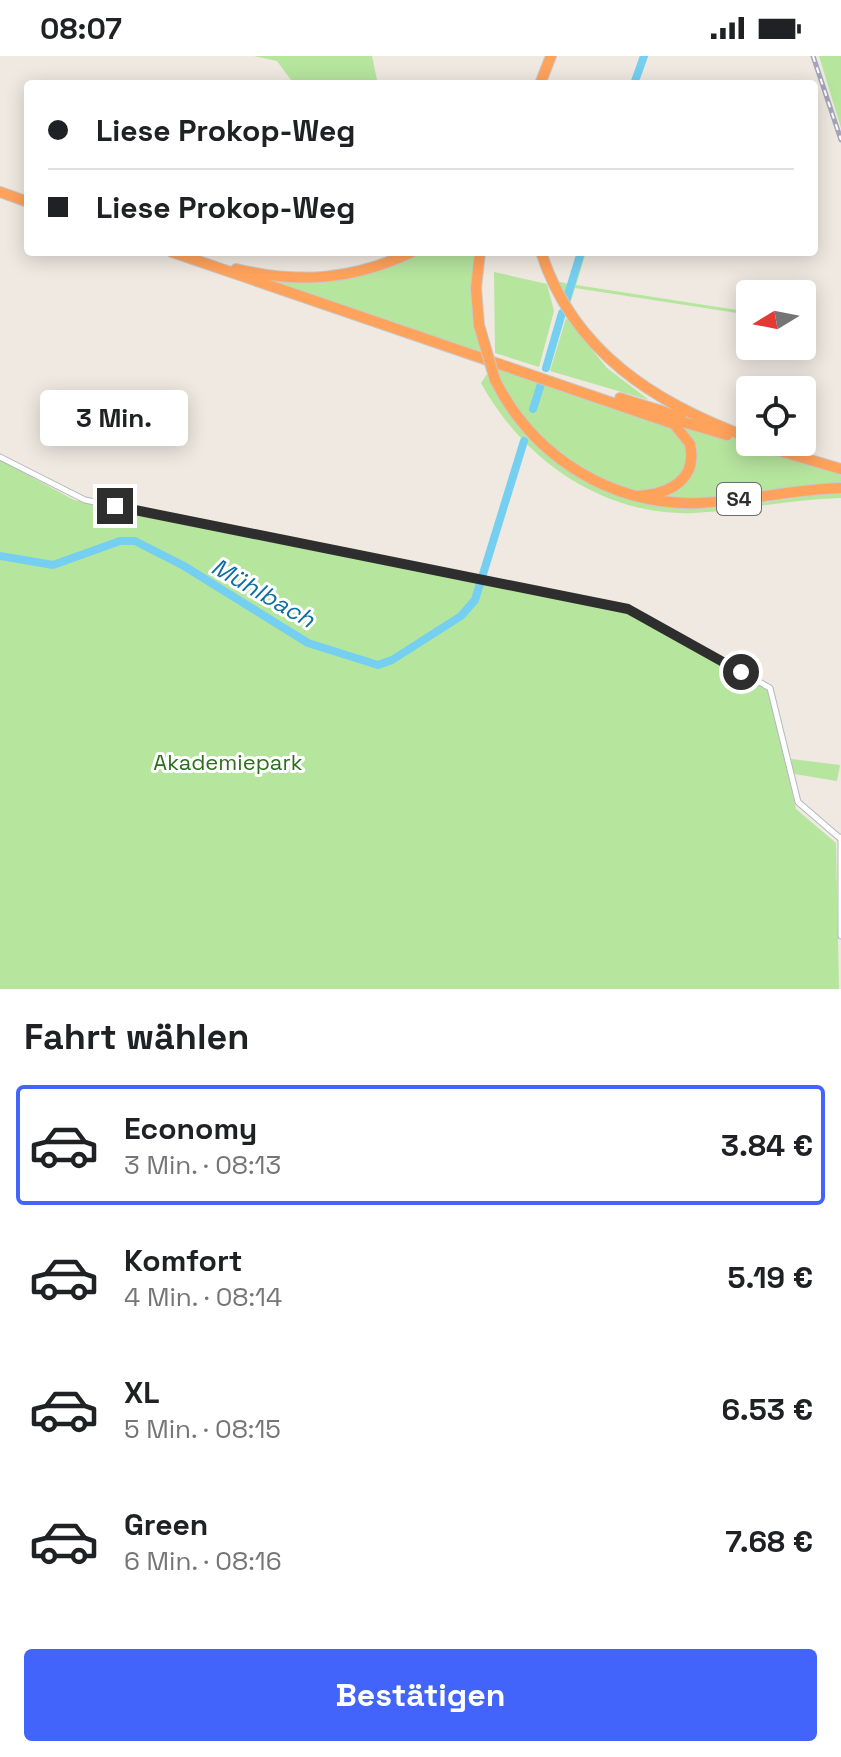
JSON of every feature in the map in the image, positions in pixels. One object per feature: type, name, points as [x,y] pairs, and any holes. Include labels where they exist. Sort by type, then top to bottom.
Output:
[{"type":"highway","points":[[538,80],[550,58]]},
{"type":"highway","points":[[548,80],[550,58]]},
{"type":"highway","points":[[0,192],[24,201]]},
{"type":"highway","points":[[183,256],[322,306],[529,373],[736,434]]},
{"type":"highway","points":[[194,256],[258,274],[318,279],[364,272],[402,256]]},
{"type":"highway","name":"S4","points":[[480,256],[476,288],[479,325],[495,380],[515,414],[553,454],[596,482],[638,496],[676,503],[703,503],[841,488]]},
{"type":"highway","points":[[543,256],[565,306],[607,358],[642,388],[688,414],[736,433]]},
{"type":"highway","points":[[529,373],[670,422],[689,440],[691,464],[680,483],[666,492],[638,496]]},
{"type":"highway","points":[[571,389],[841,467]]},
{"type":"highway","points":[[807,456],[841,467]]},
{"type":"street","points":[[0,457],[85,500],[634,611],[770,688],[798,802],[841,838],[841,936]]},
{"type":"green space","points":[[254,56],[372,56],[377,80],[291,80],[277,61]]},
{"type":"green space","points":[[819,56],[841,56],[841,128]]},
{"type":"green space","points":[[398,256],[480,256],[475,326],[482,359],[256,282],[258,274],[318,279]]},
{"type":"green space","points":[[577,256],[585,256],[576,285],[736,310],[736,313],[575,288],[570,304],[557,281],[568,284]]},
{"type":"green space","points":[[494,272],[547,284],[554,311],[539,367],[495,353]]},
{"type":"green space","points":[[566,318],[607,368],[649,400],[550,371]]},
{"type":"green space","points":[[492,362],[736,438],[736,456],[796,456],[841,470],[841,488],[660,501],[578,472],[515,414]]},
{"type":"green space","points":[[487,374],[519,424],[538,445],[559,463],[608,490],[636,499],[695,509],[841,492],[841,498],[695,513],[661,512],[629,505],[598,494],[543,459],[499,411],[481,383]]},
{"type":"green space","name":"Akademiepark","points":[[0,460],[74,500],[629,611],[768,690],[796,809],[836,843],[839,989],[0,989]]},
{"type":"green space","points":[[791,759],[840,765],[837,781],[794,774]]},
{"type":"waterway","name":"Mühlbach","points":[[635,80],[644,56]]},
{"type":"waterway","name":"Mühlbach","points":[[566,301],[580,256]]},
{"type":"waterway","name":"Mühlbach","points":[[546,368],[562,313]]},
{"type":"waterway","name":"Mühlbach","points":[[533,409],[541,384]]},
{"type":"waterway","name":"Mühlbach","points":[[0,556],[53,565],[120,541],[135,541],[184,566],[308,643],[378,665],[392,660],[461,616],[475,600],[524,441]]},
{"type":"railway","points":[[813,56],[841,140]]},
{"type":"route","points":[[115,506],[628,609],[741,672]]}]
